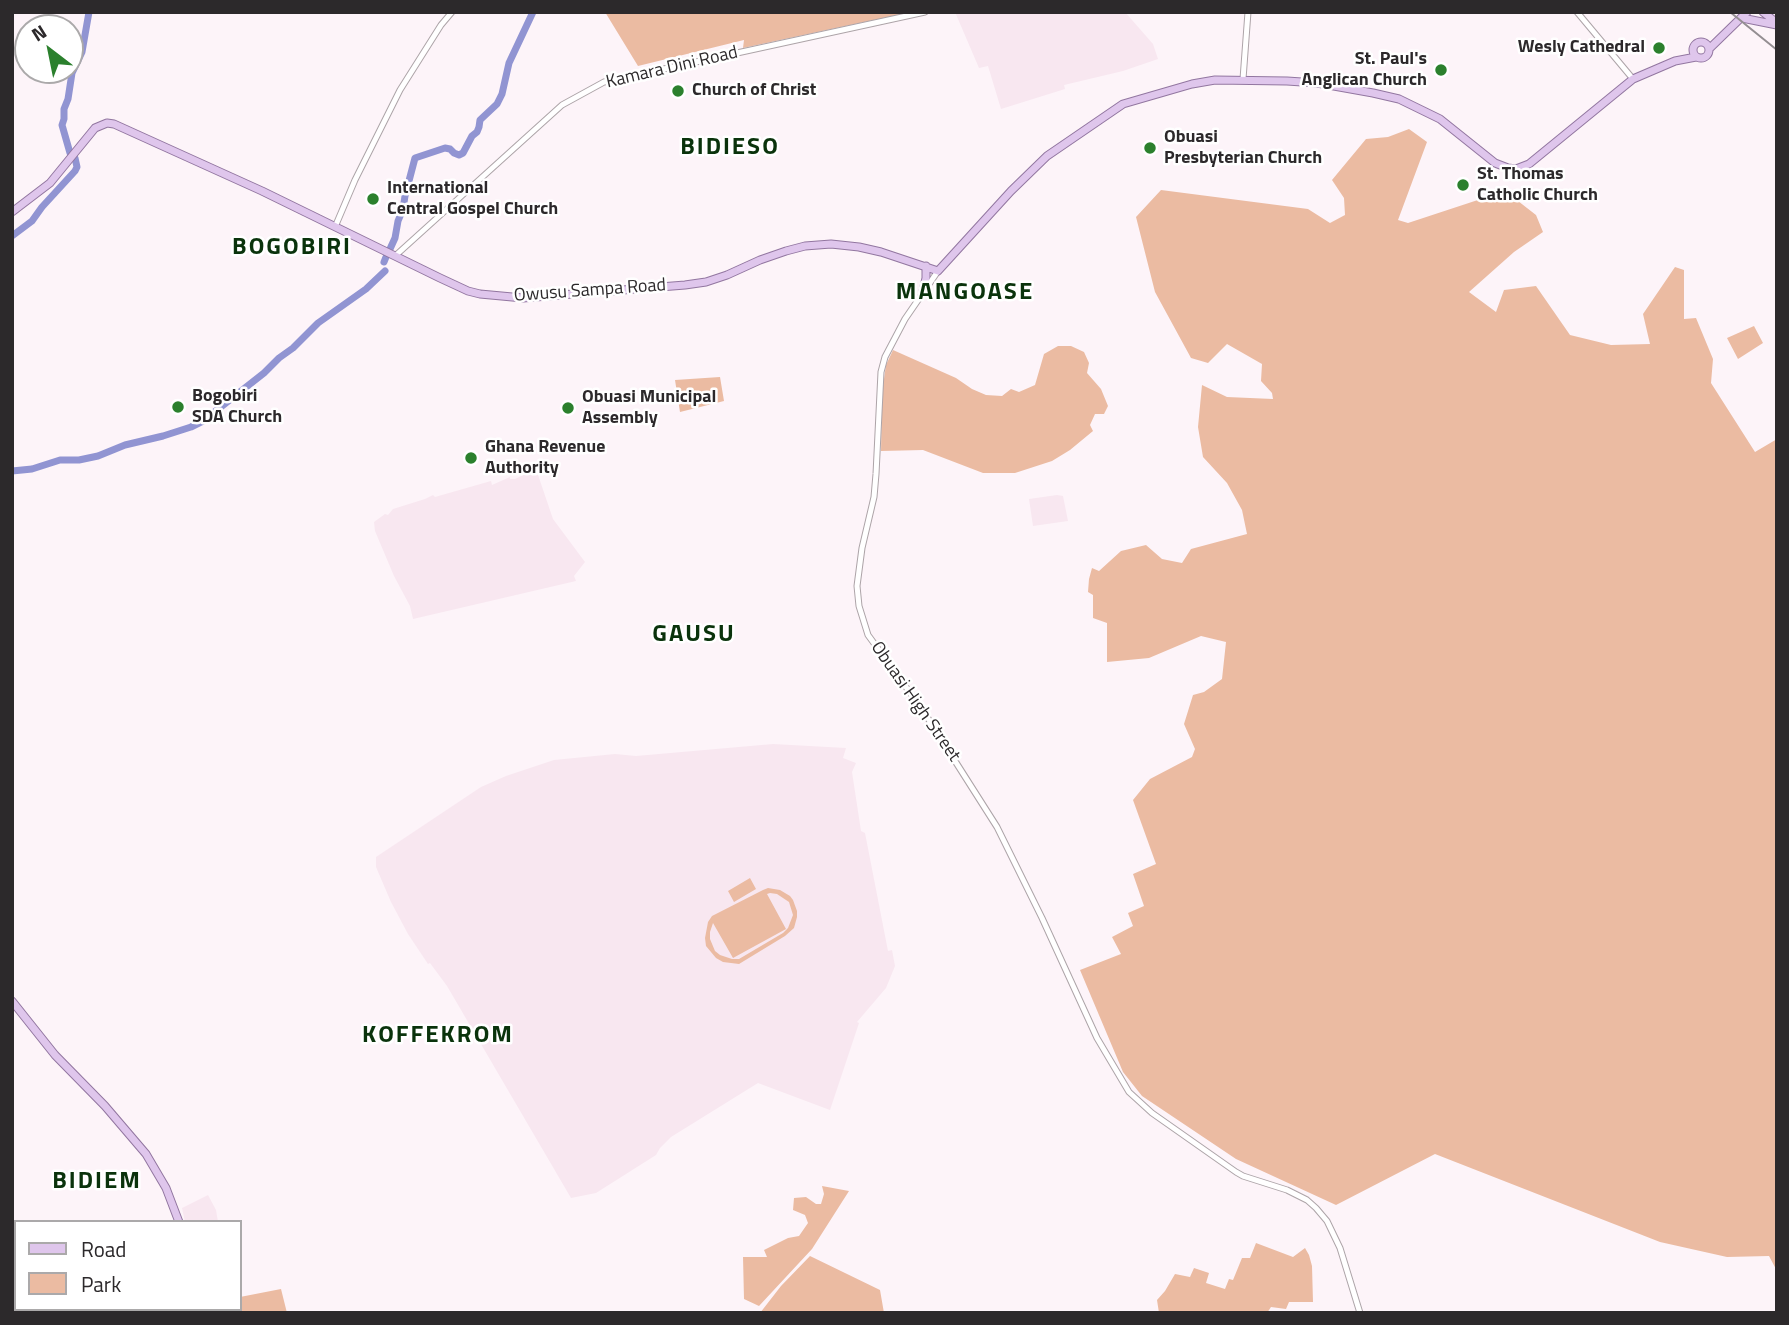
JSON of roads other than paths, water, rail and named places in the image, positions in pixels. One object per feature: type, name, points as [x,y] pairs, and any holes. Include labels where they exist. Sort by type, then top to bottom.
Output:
[{"type":"main road","points":[[1763,12],[1777,24]]},
{"type":"main road","points":[[1730,28],[1696,44],[1693,53],[1696,57],[1704,58],[1708,55],[1709,49],[1745,15],[1777,24]]},
{"type":"main road","points":[[1703,42],[1709,49]]},
{"type":"main road","name":"Obuasi High Street","points":[[1675,61],[1693,48]]},
{"type":"main road","name":"Obuasi High Street","points":[[938,271],[1042,159],[1110,112],[1130,102],[1201,82],[1243,79],[1317,83],[1399,99],[1440,119],[1495,163],[1516,169],[1529,164],[1633,79],[1675,61],[1696,57]]},
{"type":"main road","name":"Owusu Sampa Road","points":[[12,212],[50,183],[89,133],[107,123],[179,152],[468,290],[487,295],[523,298],[706,282],[773,255],[805,246],[831,244],[881,252],[938,271]]},
{"type":"main road","points":[[923,291],[926,266]]},
{"type":"main road","points":[[12,1001],[55,1055],[106,1106],[146,1154],[166,1188],[179,1220]]},
{"type":"street","points":[[335,228],[355,180],[400,90],[452,12]]},
{"type":"street","name":"Kamara Dini Road","points":[[395,256],[562,105],[604,82],[925,12]]},
{"type":"street","points":[[1243,79],[1248,12]]},
{"type":"street","points":[[1577,12],[1633,79]]},
{"type":"street","name":"Obuasi High Street","points":[[938,271],[905,319],[883,364],[875,485],[857,586],[859,606],[868,635],[929,719],[998,827],[1097,1038],[1129,1092],[1152,1113],[1236,1172],[1287,1190],[1316,1208],[1327,1222],[1340,1248],[1360,1313]]},
{"type":"street","points":[[870,655],[879,651]]},
{"type":"waterway","points":[[70,153],[62,125],[64,109],[72,73],[82,52],[89,12]]},
{"type":"waterway","points":[[390,249],[415,158],[445,148],[459,155],[463,153],[477,132],[480,120],[497,104],[502,94],[509,63],[533,12]]},
{"type":"waterway","points":[[12,236],[32,221],[75,171],[75,158]]},
{"type":"waterway","points":[[384,262],[386,257]]},
{"type":"waterway","points":[[12,471],[32,469],[60,460],[98,456],[203,421],[264,373],[318,323],[366,289],[385,271]]},
{"type":"railway","points":[[1730,12],[1777,50]]},
{"type":"place","name":"Wesly Cathedral","points":[[1659,48]]},
{"type":"place","name":"St. Paul's Anglican Church","points":[[1441,70]]},
{"type":"place","name":"Church of Christ","points":[[678,91]]},
{"type":"place","name":"Obuasi Presbyterian Church","points":[[1150,148]]},
{"type":"place","name":"St. Thomas Catholic Church","points":[[1463,185]]},
{"type":"place","name":"International Central Gospel Church","points":[[373,199]]},
{"type":"place","name":"Bogobiri SDA Church","points":[[178,407]]},
{"type":"place","name":"Obuasi Municipal Assembly","points":[[568,408]]},
{"type":"place","name":"Ghana Revenue Authority","points":[[471,458]]},
{"type":"district","name":"BIDIESO","points":[[730,148]]},
{"type":"district","name":"BOGOBIRI","points":[[292,248]]},
{"type":"district","name":"MANGOASE","points":[[965,293]]},
{"type":"district","name":"GAUSU","points":[[694,635]]},
{"type":"district","name":"KOFFEKROM","points":[[438,1036]]},
{"type":"district","name":"BIDIEM","points":[[97,1182]]}]
